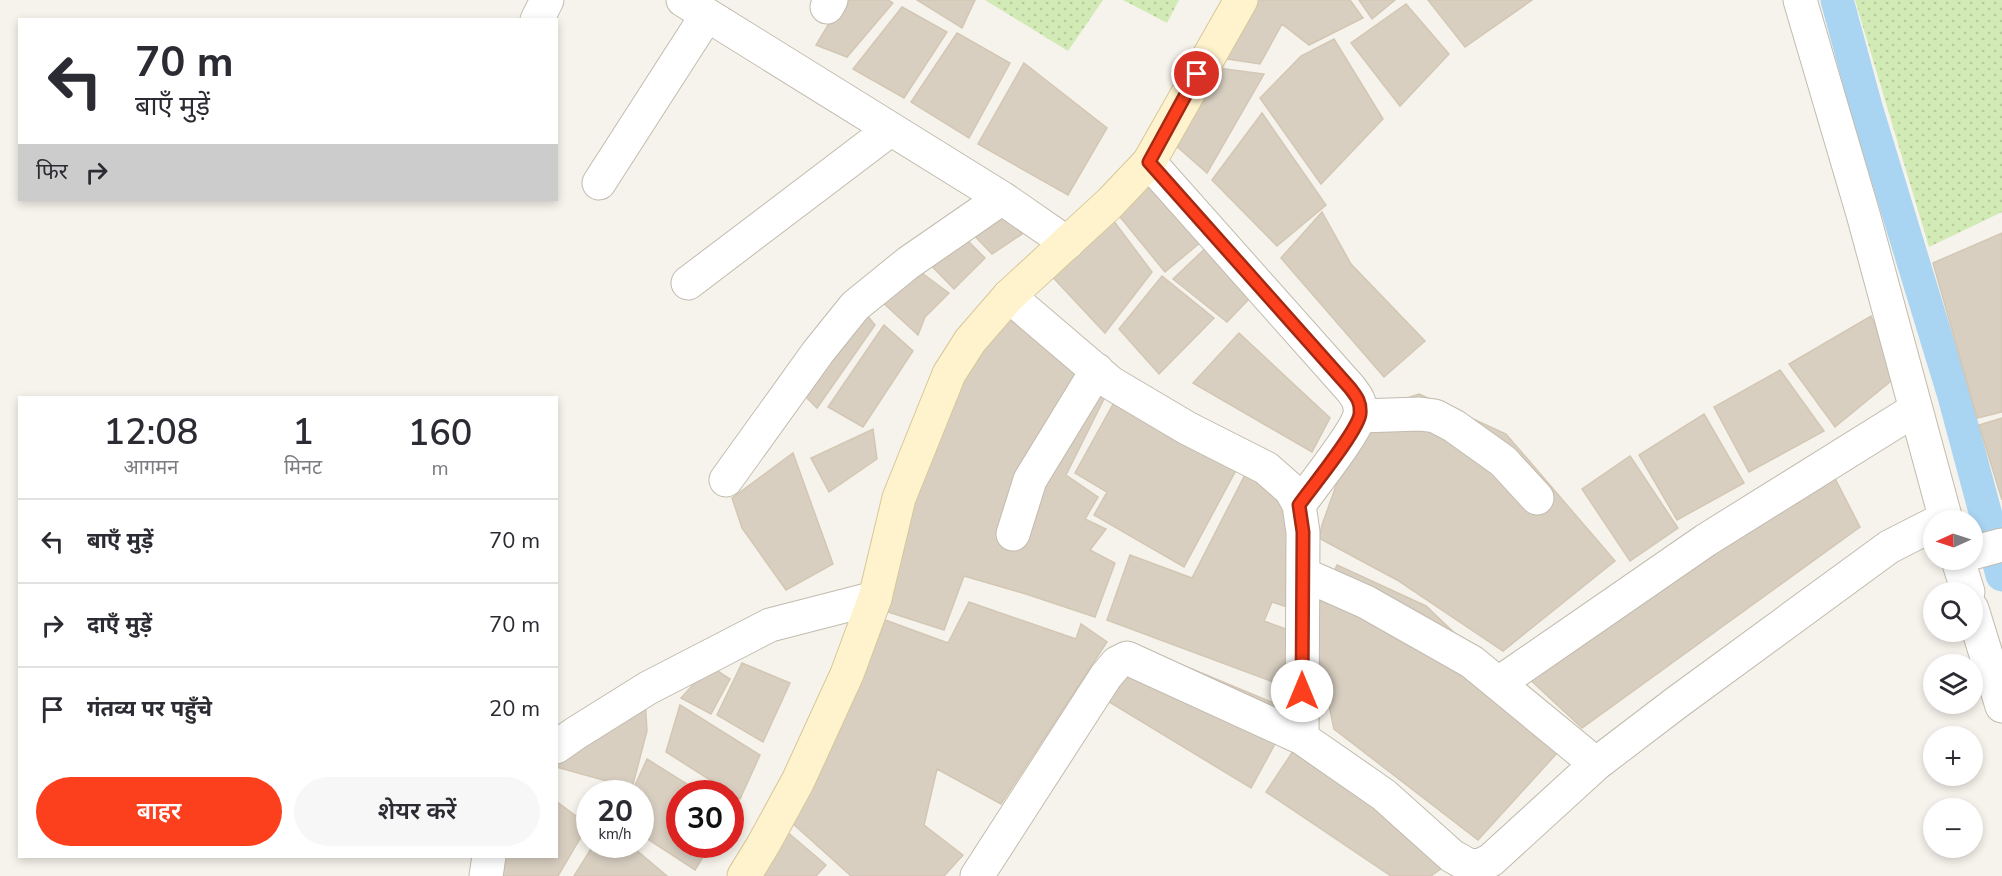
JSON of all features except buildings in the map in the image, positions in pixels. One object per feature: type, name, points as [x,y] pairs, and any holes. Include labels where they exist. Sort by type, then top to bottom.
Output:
[{"type":"street","points":[[538,18],[547,0]]},
{"type":"street","points":[[744,876],[764,845],[798,781],[847,674],[875,598],[899,498],[949,374],[970,341],[1010,296],[1110,203],[1149,162],[1191,84],[1241,0]]},
{"type":"street","points":[[1800,0],[1863,214],[1916,409],[1939,510]]},
{"type":"street","points":[[599,183],[695,8],[1002,198],[1066,243]]},
{"type":"street","points":[[688,283],[891,129]]},
{"type":"street","points":[[1149,162],[1360,401],[1360,416],[1299,505]]},
{"type":"street","points":[[726,480],[818,351],[855,306],[908,263],[1002,198]]},
{"type":"street","points":[[1010,296],[1111,383],[1187,428],[1266,468],[1291,490],[1299,505],[1303,532],[1302,738]]},
{"type":"street","points":[[1013,534],[1030,480],[1097,370]]},
{"type":"street","points":[[1500,683],[1706,540],[1916,409]]},
{"type":"street","points":[[1360,416],[1420,414],[1435,416],[1454,426],[1503,461],[1537,498]]},
{"type":"street","points":[[977,876],[1106,676],[1117,663],[1127,658],[1302,738],[1384,795],[1452,856],[1468,865],[1479,866],[1491,860],[1596,764],[1676,702],[1889,547],[1923,530]]},
{"type":"street","points":[[1983,550],[2002,545]]},
{"type":"street","points":[[1303,574],[1366,602],[1472,662],[1596,764]]},
{"type":"street","points":[[558,746],[648,688],[770,625],[875,598]]},
{"type":"street","points":[[1983,630],[1994,652],[2002,705]]},
{"type":"street","points":[[486,876],[489,858]]},
{"type":"green space","points":[[985,0],[1103,0],[1068,51]]},
{"type":"green space","points":[[1123,0],[1179,0],[1167,23]]},
{"type":"green space","points":[[1855,0],[2002,0],[2002,212],[1929,247]]},
{"type":"waterway","points":[[1837,0],[1866,107],[1954,396],[2002,575]]},
{"type":"route","points":[[1197,74],[1149,162],[1360,401],[1360,416],[1299,505],[1303,532],[1302,691]]}]
